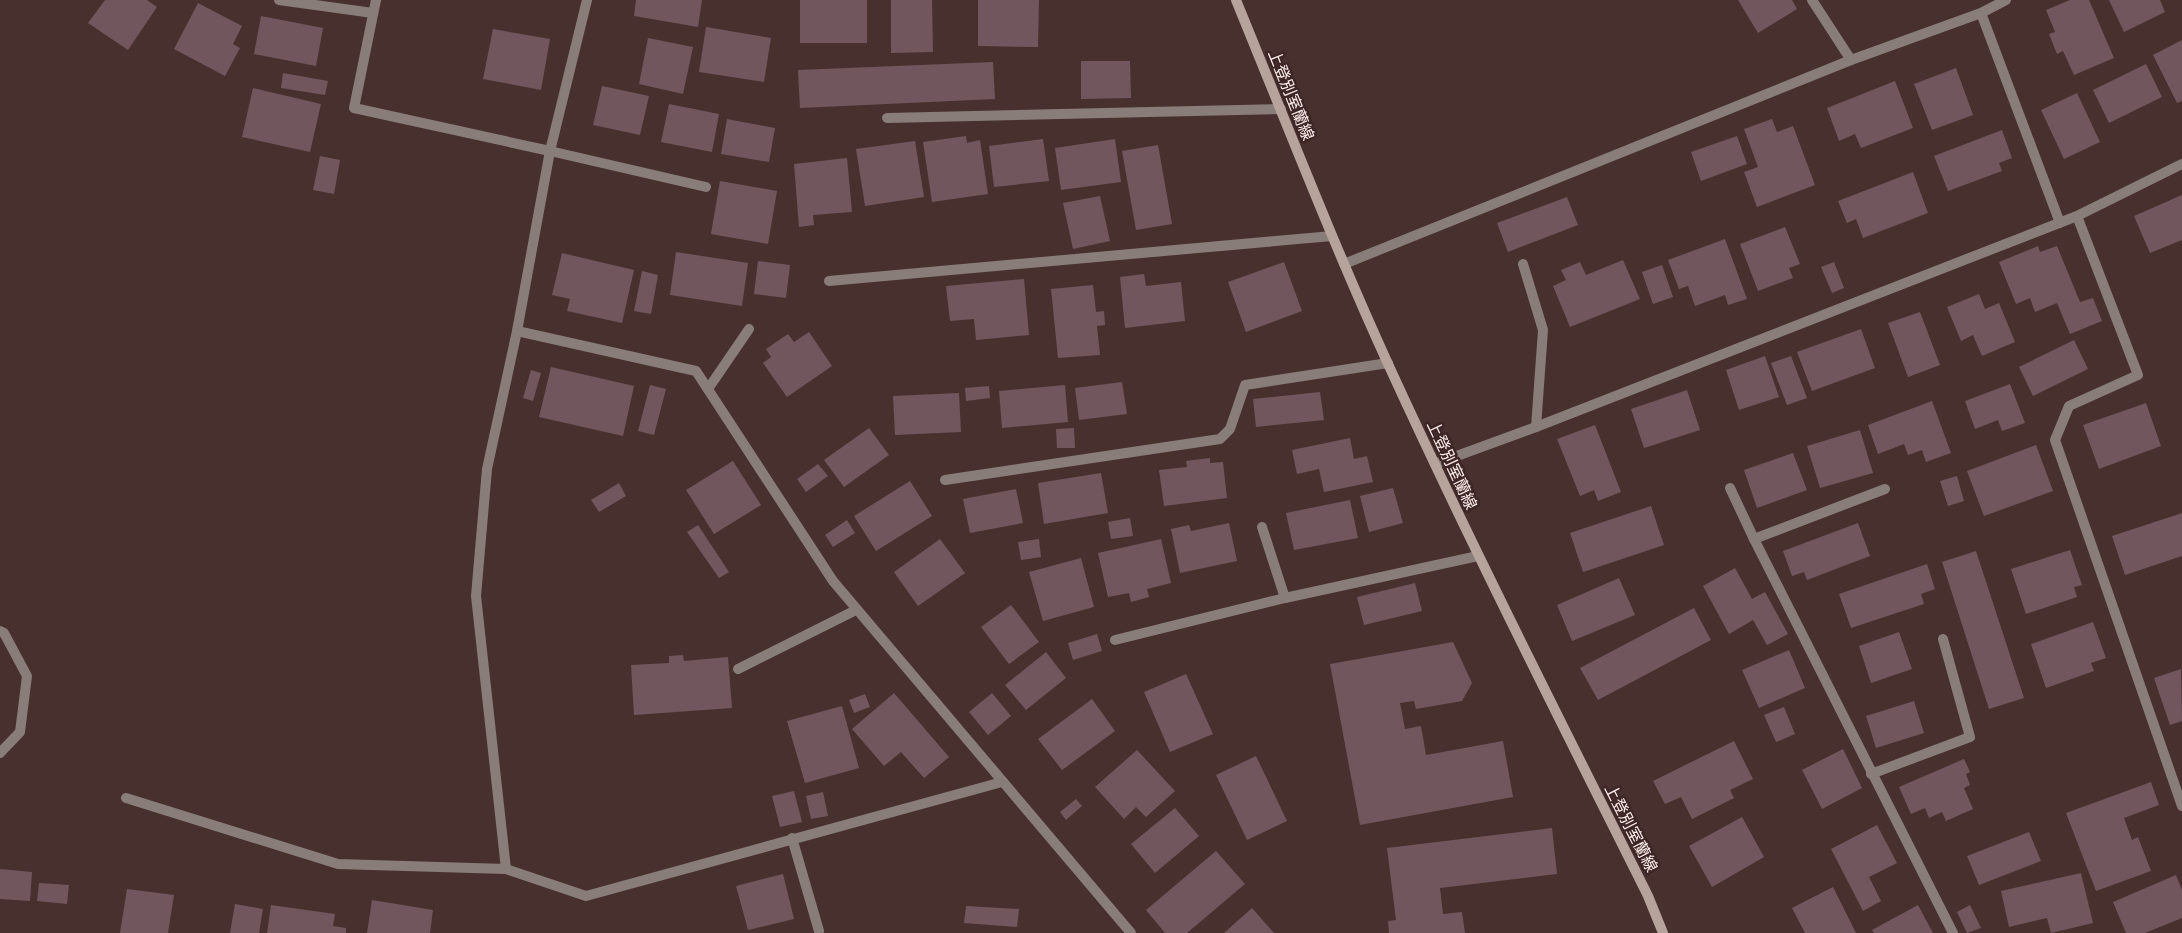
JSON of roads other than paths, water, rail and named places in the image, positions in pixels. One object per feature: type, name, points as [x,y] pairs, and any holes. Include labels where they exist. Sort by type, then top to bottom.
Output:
[{"type":"main road","name":"上登別室蘭線","points":[[1236,0],[1332,236],[1388,364],[1478,556],[1648,896],[1663,933]]},
{"type":"street","points":[[279,0],[373,13]]},
{"type":"street","points":[[376,0],[354,108],[706,186]]},
{"type":"street","points":[[506,869],[476,596],[487,469],[517,331],[550,151],[587,0]]},
{"type":"street","points":[[1812,0],[1851,60]]},
{"type":"street","points":[[1344,264],[1851,60],[1980,13],[2006,0]]},
{"type":"street","points":[[1980,13],[2060,223]]},
{"type":"street","points":[[886,118],[1281,108]]},
{"type":"street","points":[[1436,464],[1536,427],[2060,223],[2182,164]]},
{"type":"street","points":[[2077,216],[2138,375],[2069,406],[2056,440],[2182,806]]},
{"type":"street","points":[[829,281],[1332,236]]},
{"type":"street","points":[[1524,264],[1543,330],[1536,427]]},
{"type":"street","points":[[708,389],[749,329]]},
{"type":"street","points":[[517,331],[696,371],[832,581],[1131,933]]},
{"type":"street","points":[[945,480],[1220,440],[1230,429],[1245,385],[1388,364]]},
{"type":"street","points":[[1730,488],[1871,774],[1953,933]]},
{"type":"street","points":[[1754,539],[1885,489]]},
{"type":"street","points":[[1262,527],[1285,598]]},
{"type":"street","points":[[1115,640],[1285,598],[1478,556]]},
{"type":"street","points":[[738,669],[856,610]]},
{"type":"street","points":[[0,631],[4,633],[27,676],[20,732],[0,754]]},
{"type":"street","points":[[1871,774],[1970,737],[1943,639]]},
{"type":"street","points":[[126,798],[338,864],[506,869],[586,896],[1002,782]]},
{"type":"street","points":[[792,838],[818,931]]}]
